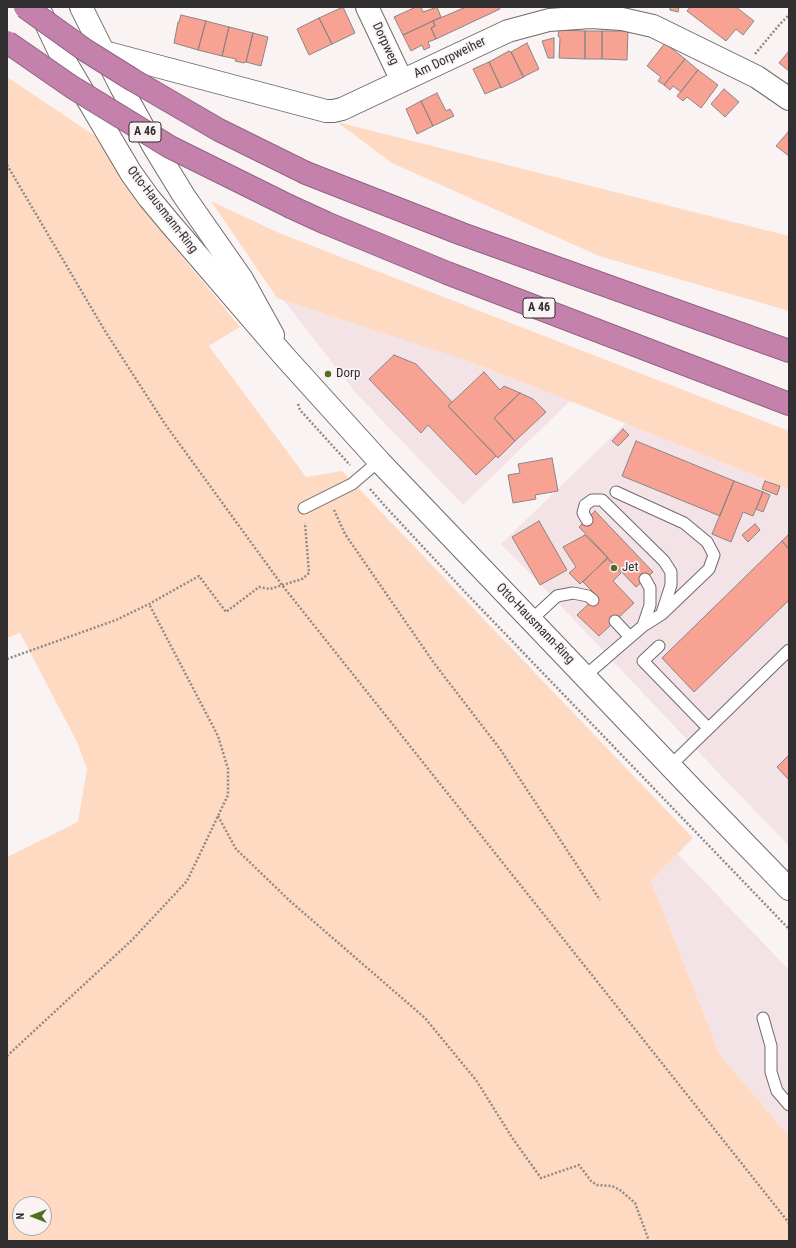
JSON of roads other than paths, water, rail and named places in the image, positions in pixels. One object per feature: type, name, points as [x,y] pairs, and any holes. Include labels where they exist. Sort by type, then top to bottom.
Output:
[{"type":"highway","points":[[25,7],[85,50],[133,80],[219,130],[306,173],[462,234],[789,351]]},
{"type":"highway","name":"A 46","points":[[7,42],[72,87],[170,147],[291,207],[446,273],[789,404]]},
{"type":"street","name":"Otto-Hausmann-Ring","points":[[38,7],[59,51],[131,173],[169,222],[284,356],[379,461],[789,889]]},
{"type":"street","name":"Otto-Hausmann-Ring","points":[[81,7],[121,87],[154,147],[184,196],[242,279],[284,356]]},
{"type":"street","name":"Dorpweg","points":[[367,7],[402,81]]},
{"type":"street","name":"Am Dorpweiher","points":[[104,52],[326,111],[342,109],[508,31],[549,20],[591,17],[622,19],[653,26],[757,77],[789,99]]},
{"type":"lane","points":[[304,508],[352,484],[379,461]]},
{"type":"lane","points":[[585,676],[643,626],[662,614],[709,569],[714,555],[707,542],[684,523],[616,492]]},
{"type":"lane","points":[[587,520],[583,513],[585,505],[592,500],[602,500],[664,561],[671,572],[671,585],[662,614]]},
{"type":"lane","points":[[643,626],[650,605],[650,588],[645,579]]},
{"type":"lane","points":[[531,620],[557,596],[573,593],[588,596],[593,600]]},
{"type":"lane","points":[[615,621],[630,637]]},
{"type":"lane","points":[[659,646],[644,662],[708,728]]},
{"type":"lane","points":[[670,766],[789,650]]},
{"type":"lane","points":[[763,1018],[771,1046],[770,1072],[777,1092],[789,1106]]},
{"type":"place","name":"Dorp","points":[[328,374]]},
{"type":"place","name":"Jet","points":[[614,568]]}]
